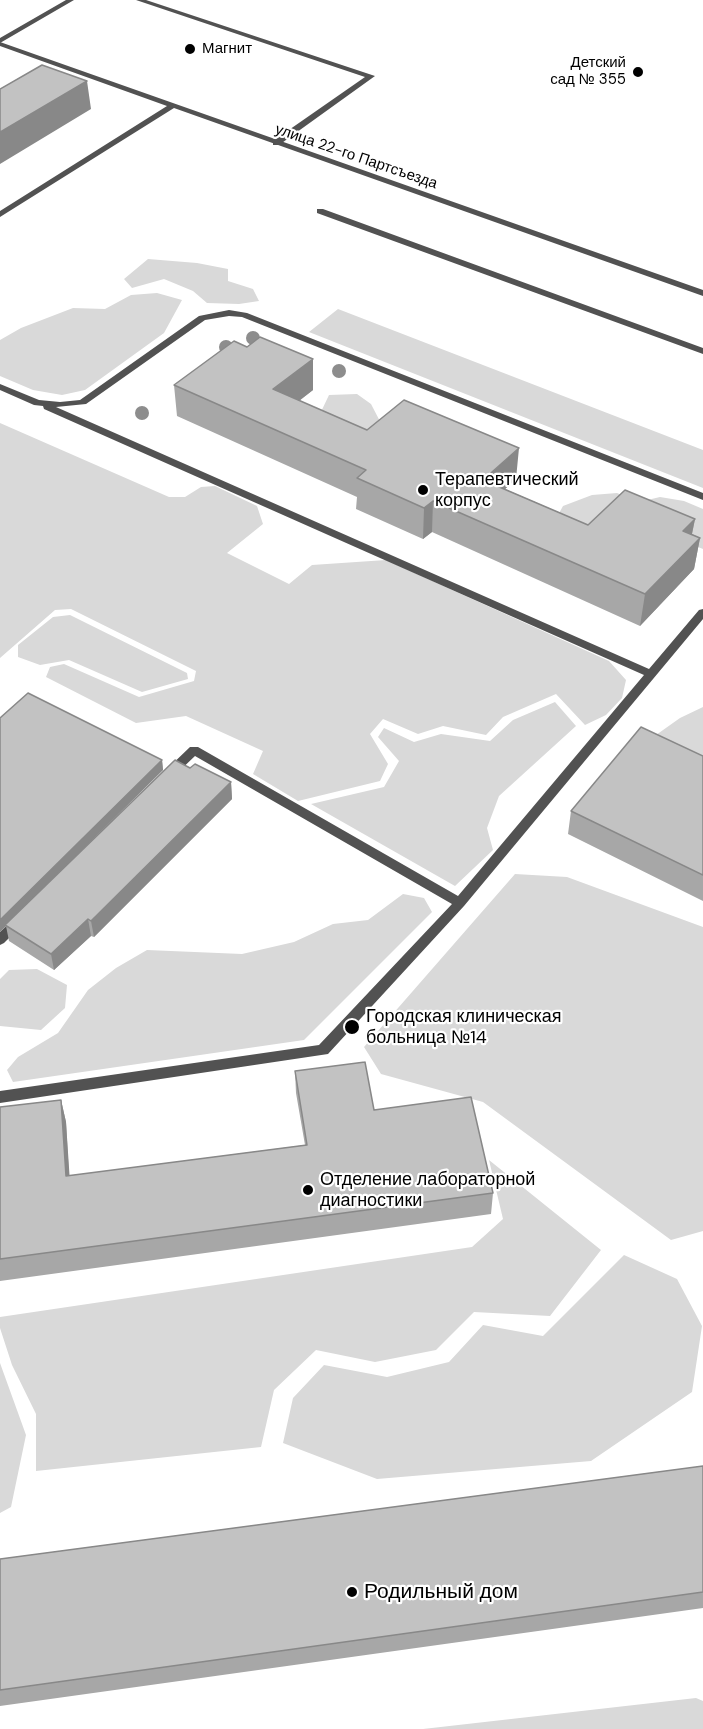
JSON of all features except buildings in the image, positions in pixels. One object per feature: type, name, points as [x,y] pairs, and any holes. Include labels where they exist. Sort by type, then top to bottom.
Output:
[{"type":"street","points":[[0,43],[71,0]]},
{"type":"street","points":[[139,0],[371,76],[276,143]]},
{"type":"street","name":"улица 22-го Партсъезда","points":[[0,43],[703,293]]},
{"type":"street","points":[[0,215],[172,106]]},
{"type":"street","points":[[320,211],[703,351]]},
{"type":"street","points":[[37,403],[60,405],[83,402],[202,318],[215,314],[244,315],[703,497]]},
{"type":"street","points":[[0,387],[651,674]]},
{"type":"street","points":[[0,1098],[323,1050],[460,903],[703,612]]},
{"type":"street","points":[[160,783],[194,750],[460,903]]},
{"type":"street","points":[[0,939],[25,915]]},
{"type":"shaded area","points":[[148,259],[197,263],[228,269],[228,281],[253,289],[259,301],[239,304],[207,303],[193,291],[164,279],[132,288],[124,279]]},
{"type":"shaded area","points":[[157,293],[182,300],[164,333],[85,390],[62,395],[33,390],[0,376],[0,340],[21,328],[73,308],[105,309],[131,295]]},
{"type":"shaded area","points":[[338,309],[703,450],[703,488],[309,332]]},
{"type":"shaded area","points":[[357,394],[371,404],[384,429],[377,442],[319,416],[329,395]]},
{"type":"shaded area","points":[[0,423],[169,497],[185,497],[201,487],[215,486],[257,506],[263,524],[227,553],[289,584],[312,565],[386,560],[609,661],[626,680],[622,698],[606,715],[585,725],[556,694],[503,717],[486,735],[443,726],[418,734],[383,719],[370,734],[388,764],[380,781],[298,801],[253,774],[263,751],[186,716],[136,723],[46,677],[50,667],[64,664],[139,697],[194,681],[196,671],[71,609],[55,610],[0,658]]},
{"type":"shaded area","points":[[617,493],[639,502],[660,497],[684,501],[703,509],[703,549],[623,517],[547,535],[563,506],[592,495]]},
{"type":"shaded area","points":[[70,615],[187,673],[188,679],[142,692],[69,660],[40,665],[18,657],[18,645],[53,617]]},
{"type":"shaded area","points":[[555,702],[576,726],[499,796],[487,828],[493,850],[455,886],[311,804],[384,787],[399,761],[378,737],[384,728],[414,742],[441,734],[490,741],[513,720]]},
{"type":"shaded area","points":[[703,707],[703,777],[656,735],[680,718]]},
{"type":"shaded area","points":[[515,874],[567,877],[703,927],[703,1231],[671,1240],[483,1102],[381,1074],[364,1047]]},
{"type":"shaded area","points":[[403,894],[424,898],[432,912],[304,1040],[13,1082],[7,1070],[18,1057],[58,1033],[88,990],[116,968],[147,950],[242,954],[294,942],[333,924],[368,920]]},
{"type":"shaded area","points":[[37,969],[67,985],[65,1008],[41,1030],[0,1026],[0,979],[9,970]]},
{"type":"shaded area","points":[[489,1160],[601,1250],[550,1316],[474,1312],[436,1350],[375,1362],[316,1350],[274,1390],[261,1447],[36,1471],[36,1414],[12,1365],[0,1328],[0,1317],[472,1247],[503,1219]]},
{"type":"shaded area","points":[[624,1255],[677,1279],[702,1326],[692,1392],[591,1461],[377,1479],[283,1443],[293,1398],[324,1365],[387,1377],[449,1362],[483,1325],[543,1336]]},
{"type":"shaded area","points":[[0,1363],[26,1435],[11,1507],[0,1513]]},
{"type":"shaded area","points":[[696,1698],[703,1701],[703,1729],[423,1729]]},
{"type":"place","name":"Магнит","points":[[190,49]]},
{"type":"place","name":"Детский сад № 355","points":[[638,72]]},
{"type":"place","name":"Терапевтический корпус","points":[[423,490]]},
{"type":"place","name":"Городская клиническая больница №14","points":[[352,1027]]},
{"type":"place","name":"Отделение лабораторной диагностики","points":[[308,1190]]},
{"type":"place","name":"Родильный дом","points":[[352,1592]]}]
